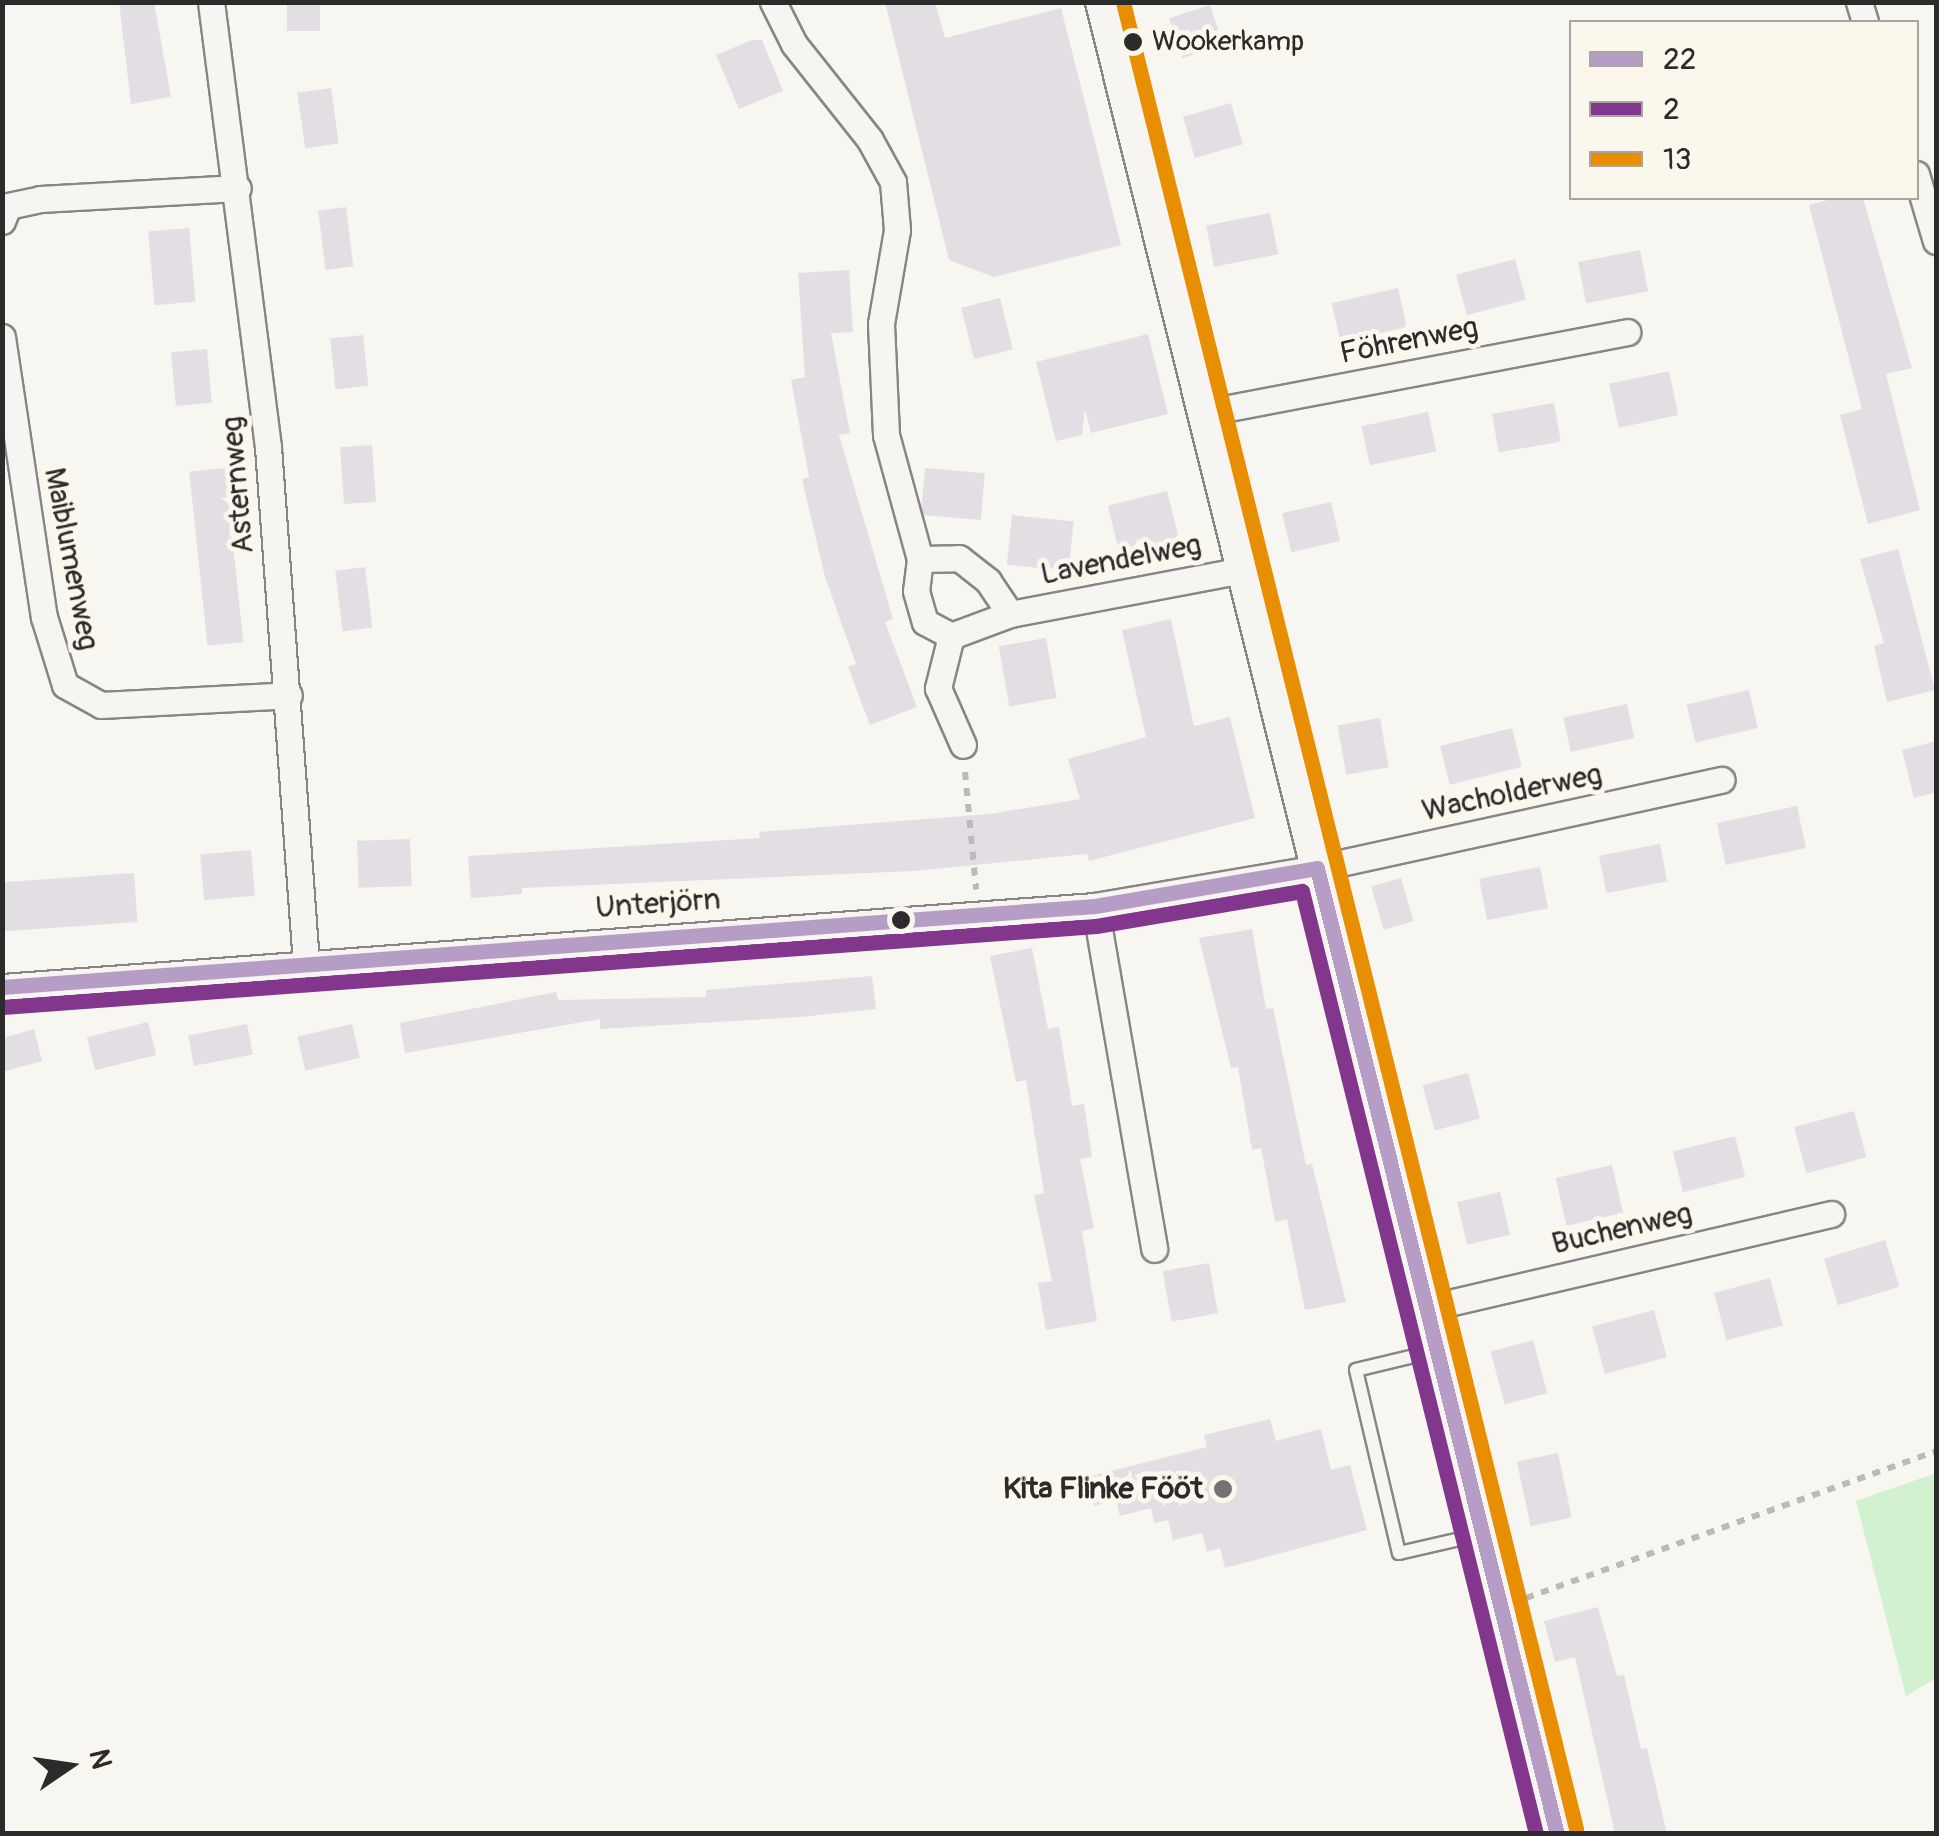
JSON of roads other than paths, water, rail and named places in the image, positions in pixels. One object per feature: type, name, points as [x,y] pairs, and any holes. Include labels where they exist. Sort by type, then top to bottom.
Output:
[{"type":"street","name":"Asternweg","points":[[211,2],[238,188],[289,695],[306,964]]},
{"type":"street","points":[[773,2],[794,44],[870,140],[892,182],[897,230],[881,324],[886,435],[920,559],[916,591],[926,622],[951,636],[938,688],[963,745]]},
{"type":"street","points":[[1102,2],[1557,1834]]},
{"type":"street","points":[[1919,184],[1936,241]]},
{"type":"street","points":[[2,222],[8,206],[40,199],[238,188]]},
{"type":"street","name":"Föhrenweg","points":[[1203,413],[1626,332]]},
{"type":"street","name":"Maiblumenweg","points":[[2,337],[44,616],[65,686],[101,705],[289,695]]},
{"type":"street","name":"Lavendelweg","points":[[920,559],[959,558],[988,581],[1010,614]]},
{"type":"street","name":"Lavendelweg","points":[[951,636],[1010,614],[1243,570]]},
{"type":"street","name":"Wacholderweg","points":[[1316,868],[1722,780]]},
{"type":"street","name":"Unterjörn","points":[[2,987],[1096,906],[1316,868]]},
{"type":"street","points":[[1096,906],[1154,1249]]},
{"type":"street","name":"Buchenweg","points":[[1427,1308],[1831,1214]]},
{"type":"lane","points":[[1438,1350],[1356,1370],[1398,1553],[1482,1533]]},
{"type":"place","name":"Wookerkamp","points":[[1133,42]]},
{"type":"place","name":"Kita Flinke Fööt","points":[[1223,1489]]}]
